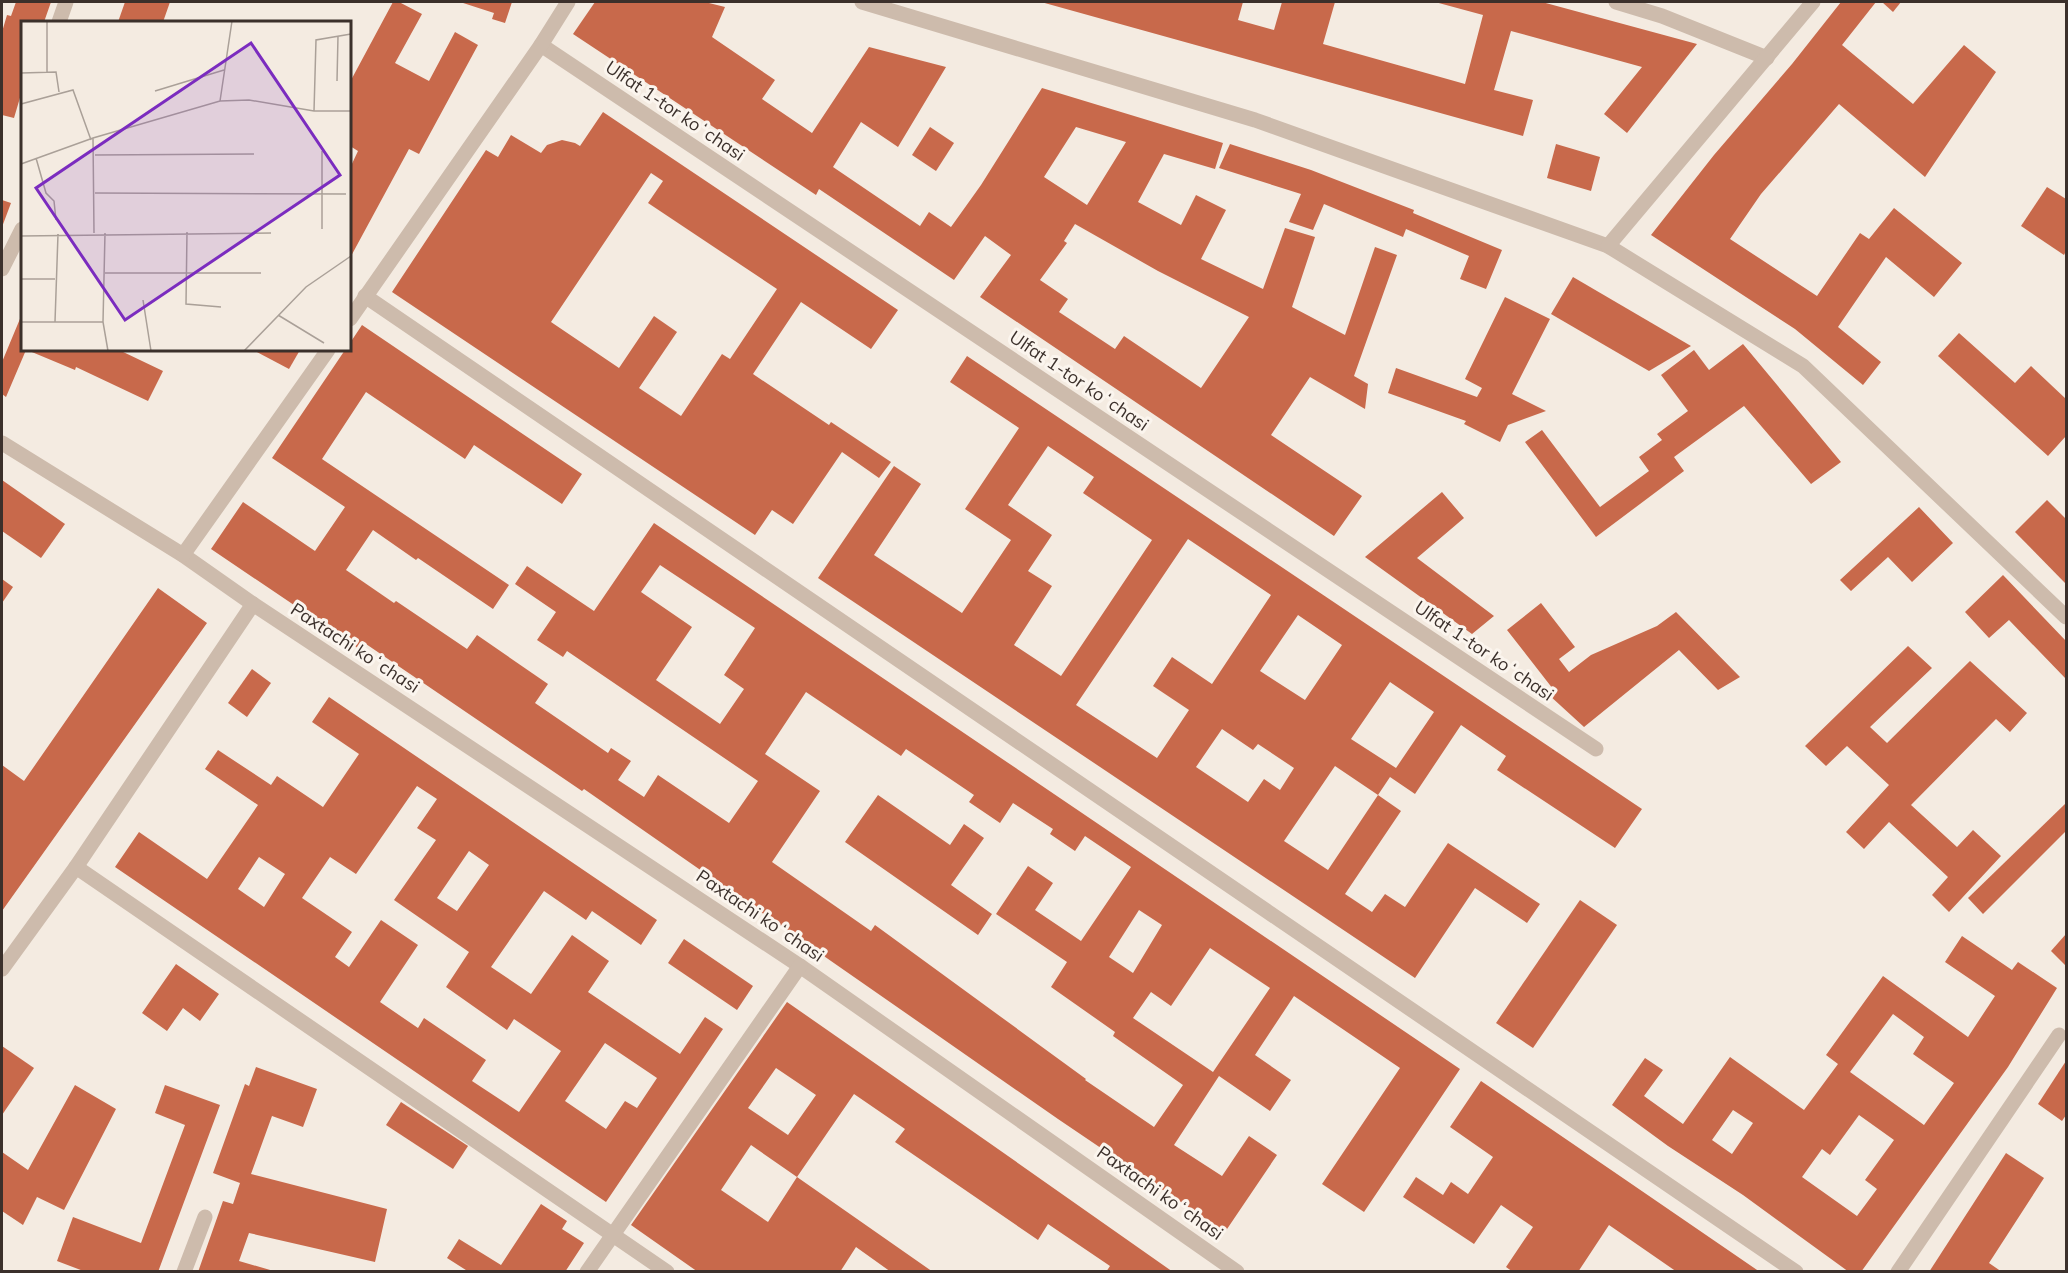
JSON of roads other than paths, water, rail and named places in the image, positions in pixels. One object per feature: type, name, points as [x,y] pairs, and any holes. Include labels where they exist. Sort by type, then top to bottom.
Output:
[{"type":"street","points":[[59,21],[66,2]]},
{"type":"street","points":[[351,317],[542,45],[568,2]]},
{"type":"street","points":[[862,2],[1255,120],[1608,246],[1803,366],[2067,616]]},
{"type":"street","points":[[1616,2],[1662,16],[1767,58]]},
{"type":"street","points":[[1608,246],[1813,2]]},
{"type":"street","name":"Ulfat 1-tor koʻchasi","points":[[542,45],[1596,749]]},
{"type":"street","points":[[2,269],[21,232]]},
{"type":"street","points":[[365,296],[1796,1272]]},
{"type":"street","points":[[183,555],[327,351]]},
{"type":"street","name":"Paxtachi koʻchasi","points":[[2,443],[183,555],[253,604],[800,966],[1237,1272]]},
{"type":"street","points":[[2,969],[76,867],[253,604]]},
{"type":"street","points":[[76,867],[667,1272]]},
{"type":"street","points":[[587,1272],[800,966]]},
{"type":"street","points":[[1898,1272],[2059,1035]]},
{"type":"street","points":[[184,1272],[205,1218]]}]
